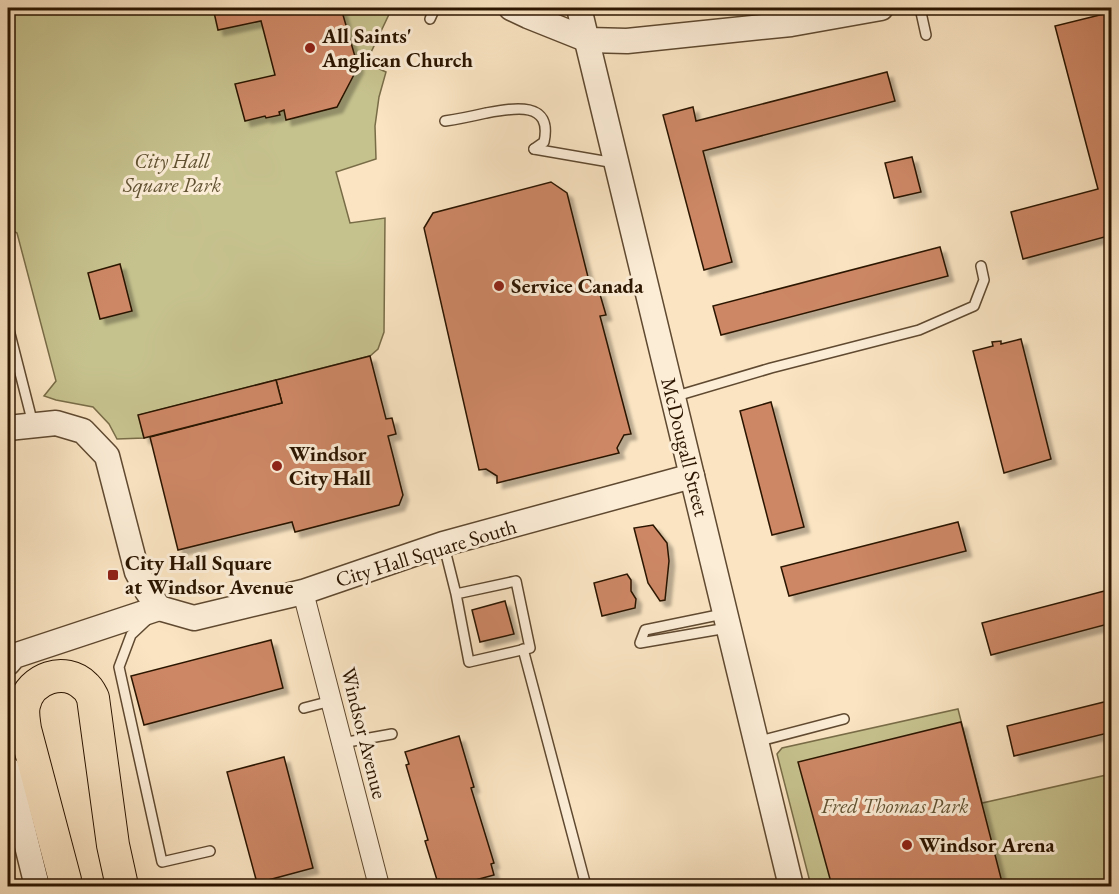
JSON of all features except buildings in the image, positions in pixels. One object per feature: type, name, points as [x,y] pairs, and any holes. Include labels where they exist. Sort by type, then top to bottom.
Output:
[{"type":"main road","points":[[65,886],[23,717],[24,704],[31,690],[52,676],[74,678],[86,686],[93,698],[113,845],[122,886]]},
{"type":"street","points":[[511,8],[588,40],[627,41],[791,24],[881,8]]},
{"type":"street","name":"McDougall Street","points":[[579,8],[791,886]]},
{"type":"street","points":[[8,428],[56,423],[83,431],[107,456],[137,572],[159,609],[14,656],[8,663]]},
{"type":"street","name":"City Hall Square South","points":[[159,609],[194,618],[303,591],[443,544],[692,476]]},
{"type":"street","name":"Windsor Avenue","points":[[303,591],[379,886]]},
{"type":"street","points":[[8,769],[37,886]]},
{"type":"lane","points":[[430,19],[435,8]]},
{"type":"lane","points":[[920,8],[926,35]]},
{"type":"lane","points":[[445,121],[525,108],[541,116],[544,122],[546,132],[544,142],[534,149],[616,164]]},
{"type":"lane","points":[[673,397],[778,366],[919,330],[974,306],[984,280],[981,266]]},
{"type":"lane","points":[[8,326],[33,424]]},
{"type":"lane","points":[[443,544],[470,662],[530,648],[516,581],[456,594]]},
{"type":"lane","points":[[159,609],[131,635],[119,667],[162,862],[210,851]]},
{"type":"lane","points":[[727,620],[640,643],[645,630],[727,620]]},
{"type":"lane","points":[[523,649],[586,886]]},
{"type":"lane","points":[[304,708],[331,701]]},
{"type":"lane","points":[[756,742],[844,719]]},
{"type":"lane","points":[[342,743],[392,734]]},
{"type":"green space","name":"City Hall Square Park","points":[[8,8],[392,8],[366,63],[386,72],[379,97],[375,126],[376,159],[336,172],[350,223],[385,218],[384,332],[378,349],[370,356],[139,415],[144,438],[117,439],[109,424],[93,407],[44,396],[56,381],[17,233],[8,228]]},
{"type":"green space","name":"Fred Thomas Park","points":[[958,709],[982,803],[1111,774],[1111,886],[811,886],[777,754],[782,748]]},
{"type":"place","name":"All Saints' Anglican Church","points":[[310,48]]},
{"type":"place","name":"Service Canada","points":[[499,286]]},
{"type":"place","name":"Windsor City Hall","points":[[277,466]]},
{"type":"place","name":"City Hall Square at Windsor Avenue","points":[[113,575]]},
{"type":"place","name":"Windsor Arena","points":[[907,845]]}]
